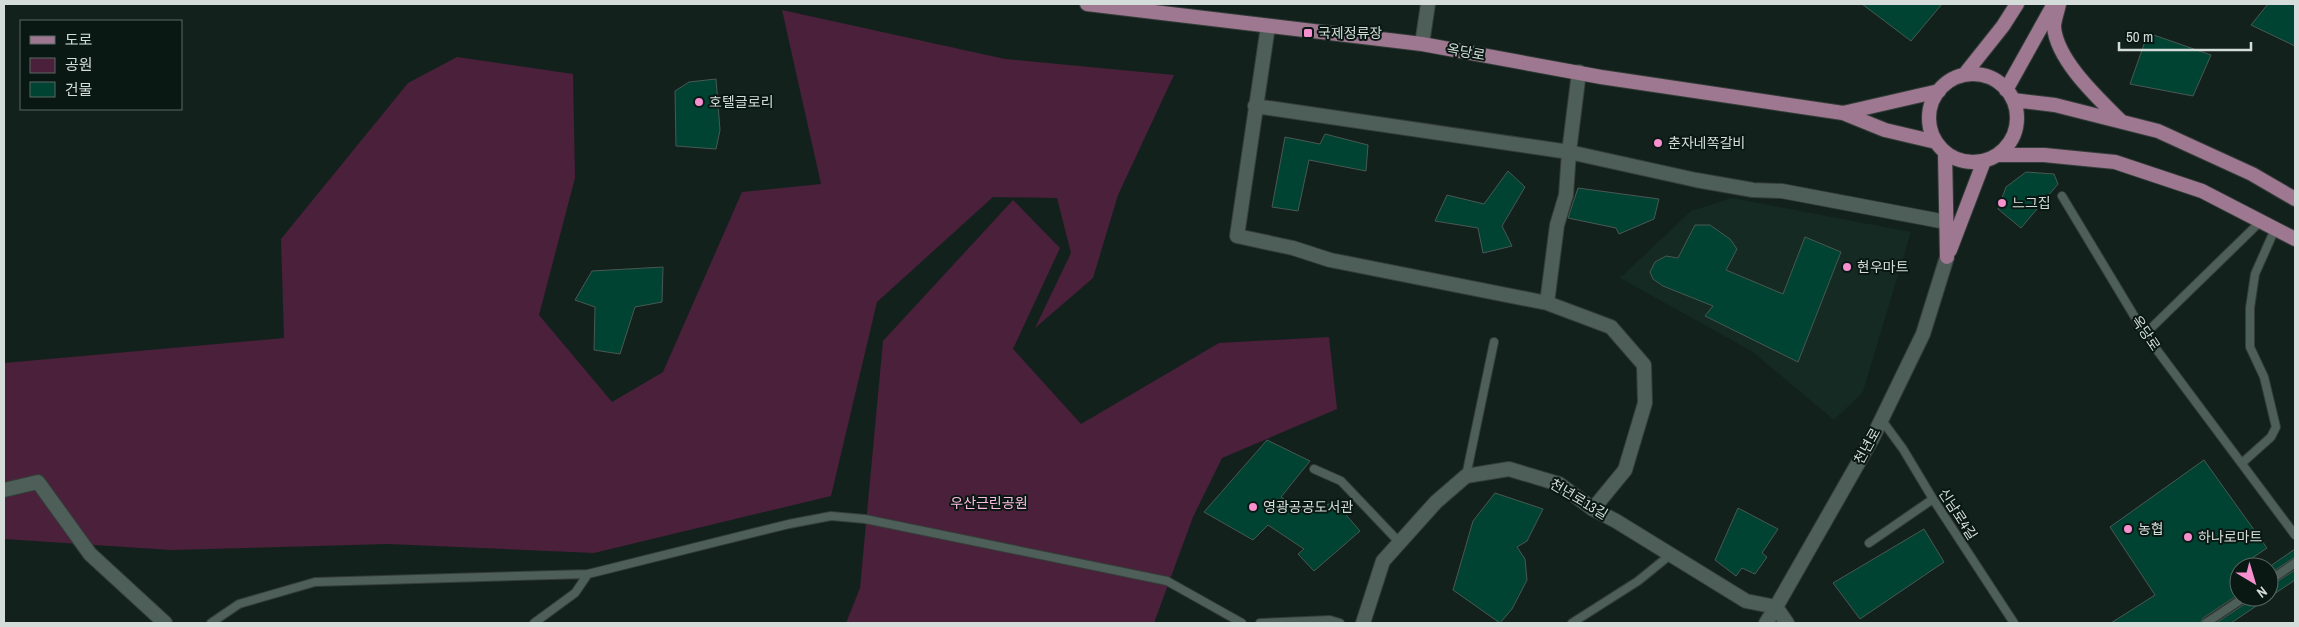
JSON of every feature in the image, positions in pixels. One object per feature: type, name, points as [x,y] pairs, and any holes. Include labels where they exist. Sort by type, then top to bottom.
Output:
[{"type":"main road","name":"옥당로","points":[[1087,4],[1422,44],[1579,72],[1843,113]]},
{"type":"main road","points":[[1964,75],[2003,26],[2017,4]]},
{"type":"main road","points":[[1947,257],[1990,158],[2006,147],[2013,137],[2016,125],[2016,112],[2010,95],[2054,4]]},
{"type":"main road","points":[[2059,4],[2054,26],[2062,52],[2086,85],[2122,122]]},
{"type":"main road","points":[[1947,257],[1940,147],[1930,130],[1929,116],[1932,103],[1939,91],[1950,81],[1964,75],[1987,77],[2010,95],[2158,131],[2252,174],[2295,199]]},
{"type":"main road","points":[[1843,113],[1939,91]]},
{"type":"main road","points":[[1843,113],[1885,130],[1940,147],[1957,159],[1970,162],[1990,158],[2044,155],[2114,162],[2202,191],[2295,239]]},
{"type":"street","points":[[1422,44],[1428,4]]},
{"type":"street","points":[[1268,26],[1237,236],[1293,248],[1330,260],[1547,303],[1610,327],[1644,365],[1645,403],[1625,470],[1593,509]]},
{"type":"street","points":[[1547,303],[1557,225],[1566,195],[1569,152],[1579,72]]},
{"type":"street","points":[[1256,106],[1569,152],[1696,180],[1753,190],[1782,192],[1946,222]]},
{"type":"street","name":"천년로","points":[[1776,607],[1881,419],[1923,334],[1947,257]]},
{"type":"street","name":"천년로13길","points":[[1466,476],[1509,469],[1558,484],[1593,509],[1616,520],[1746,601],[1776,607]]},
{"type":"street","points":[[1363,623],[1383,561],[1436,502],[1466,476]]},
{"type":"street","points":[[4,490],[38,482],[90,554],[165,623]]},
{"type":"street","points":[[1766,623],[1776,607],[1787,623]]},
{"type":"lane","name":"옥당로","points":[[2062,196],[2145,334],[2295,535]]},
{"type":"lane","points":[[2145,334],[2261,221]]},
{"type":"lane","points":[[2242,463],[2271,437],[2276,427],[2264,377],[2250,347],[2250,308],[2255,274],[2275,228]]},
{"type":"lane","points":[[1466,476],[1494,342]]},
{"type":"lane","name":"신남로4길","points":[[1881,419],[1903,449],[1933,499],[2014,623]]},
{"type":"lane","points":[[1314,469],[1341,481],[1400,542]]},
{"type":"lane","points":[[1869,544],[1933,499]]},
{"type":"lane","points":[[211,623],[239,604],[315,582],[588,574],[789,524],[831,516],[865,519],[1167,581],[1242,623]]},
{"type":"lane","points":[[1572,623],[1638,581],[1670,555]]},
{"type":"lane","points":[[2279,574],[2295,563]]},
{"type":"lane","points":[[534,623],[575,593],[588,574]]},
{"type":"lane","points":[[2206,623],[2230,607]]},
{"type":"lane","points":[[1260,623],[1330,620],[1340,623]]},
{"type":"shaded area","points":[[1732,198],[1911,232],[1863,392],[1834,420],[1753,352],[1620,278],[1691,211]]},
{"type":"green space","points":[[782,10],[1005,59],[1174,75],[1118,195],[1093,278],[1035,328],[1071,253],[1057,198],[993,197],[877,302],[831,496],[594,553],[388,544],[171,550],[4,539],[4,363],[284,338],[281,239],[408,83],[457,57],[573,74],[575,178],[539,315],[612,402],[663,372],[742,192],[821,184]]},
{"type":"green space","name":"우산근린공원","points":[[1013,200],[1060,248],[1013,349],[1081,424],[1219,343],[1329,337],[1337,409],[1222,458],[1193,517],[1154,623],[846,623],[860,588],[883,341]]},
{"type":"building","points":[[1862,4],[1942,4],[1911,41]]},
{"type":"building","points":[[2268,4],[2295,4],[2295,46],[2251,25]]},
{"type":"building","points":[[2148,33],[2211,55],[2193,96],[2130,84]]},
{"type":"building","points":[[716,79],[720,130],[716,149],[676,146],[675,91],[689,82]]},
{"type":"building","points":[[1325,134],[1368,145],[1366,171],[1309,160],[1298,211],[1272,207],[1285,137],[1320,144]]},
{"type":"building","points":[[1508,171],[1525,187],[1502,226],[1512,246],[1483,253],[1478,228],[1435,221],[1447,195],[1484,204]]},
{"type":"building","points":[[2026,172],[2054,174],[2058,184],[2021,228],[1998,209],[2006,187]]},
{"type":"building","points":[[1578,188],[1659,199],[1654,219],[1619,234],[1616,228],[1568,218]]},
{"type":"building","points":[[1695,225],[1710,225],[1730,239],[1737,249],[1726,270],[1783,294],[1805,237],[1841,252],[1798,362],[1705,316],[1713,306],[1663,286],[1653,279],[1650,272],[1655,262],[1666,256],[1678,258]]},
{"type":"building","points":[[663,267],[662,302],[635,307],[620,354],[594,350],[595,307],[575,300],[592,271]]},
{"type":"building","name":"영광공공도서관","points":[[1267,440],[1310,461],[1281,497],[1310,515],[1334,501],[1360,531],[1314,571],[1298,554],[1304,549],[1268,525],[1253,540],[1204,512]]},
{"type":"building","name":"하나로마트","points":[[2204,460],[2267,548],[2254,557],[2229,557],[2229,601],[2203,618],[2200,623],[2111,623],[2155,595],[2110,527]]},
{"type":"building","points":[[1495,493],[1543,509],[1527,541],[1517,547],[1525,559],[1527,580],[1512,609],[1500,623],[1453,590],[1473,521]]},
{"type":"building","points":[[1738,508],[1778,529],[1762,553],[1767,557],[1755,574],[1742,568],[1736,576],[1715,560]]},
{"type":"building","points":[[1924,529],[1944,562],[1860,619],[1833,583]]},
{"type":"building","points":[[2295,549],[2295,557],[2279,567],[2279,560]]},
{"type":"building","points":[[2295,570],[2295,580],[2279,591],[2279,580]]},
{"type":"building","points":[[2240,607],[2255,607],[2231,623],[2216,623]]},
{"type":"place","name":"국제정류장","points":[[1308,33]]},
{"type":"place","name":"호텔글로리","points":[[699,102]]},
{"type":"place","name":"춘자네쪽갈비","points":[[1658,143]]},
{"type":"place","name":"느그집","points":[[2002,203]]},
{"type":"place","name":"현우마트","points":[[1847,267]]},
{"type":"place","name":"영광공공도서관","points":[[1253,507]]},
{"type":"place","name":"농협","points":[[2128,529]]},
{"type":"place","name":"하나로마트","points":[[2188,537]]}]
